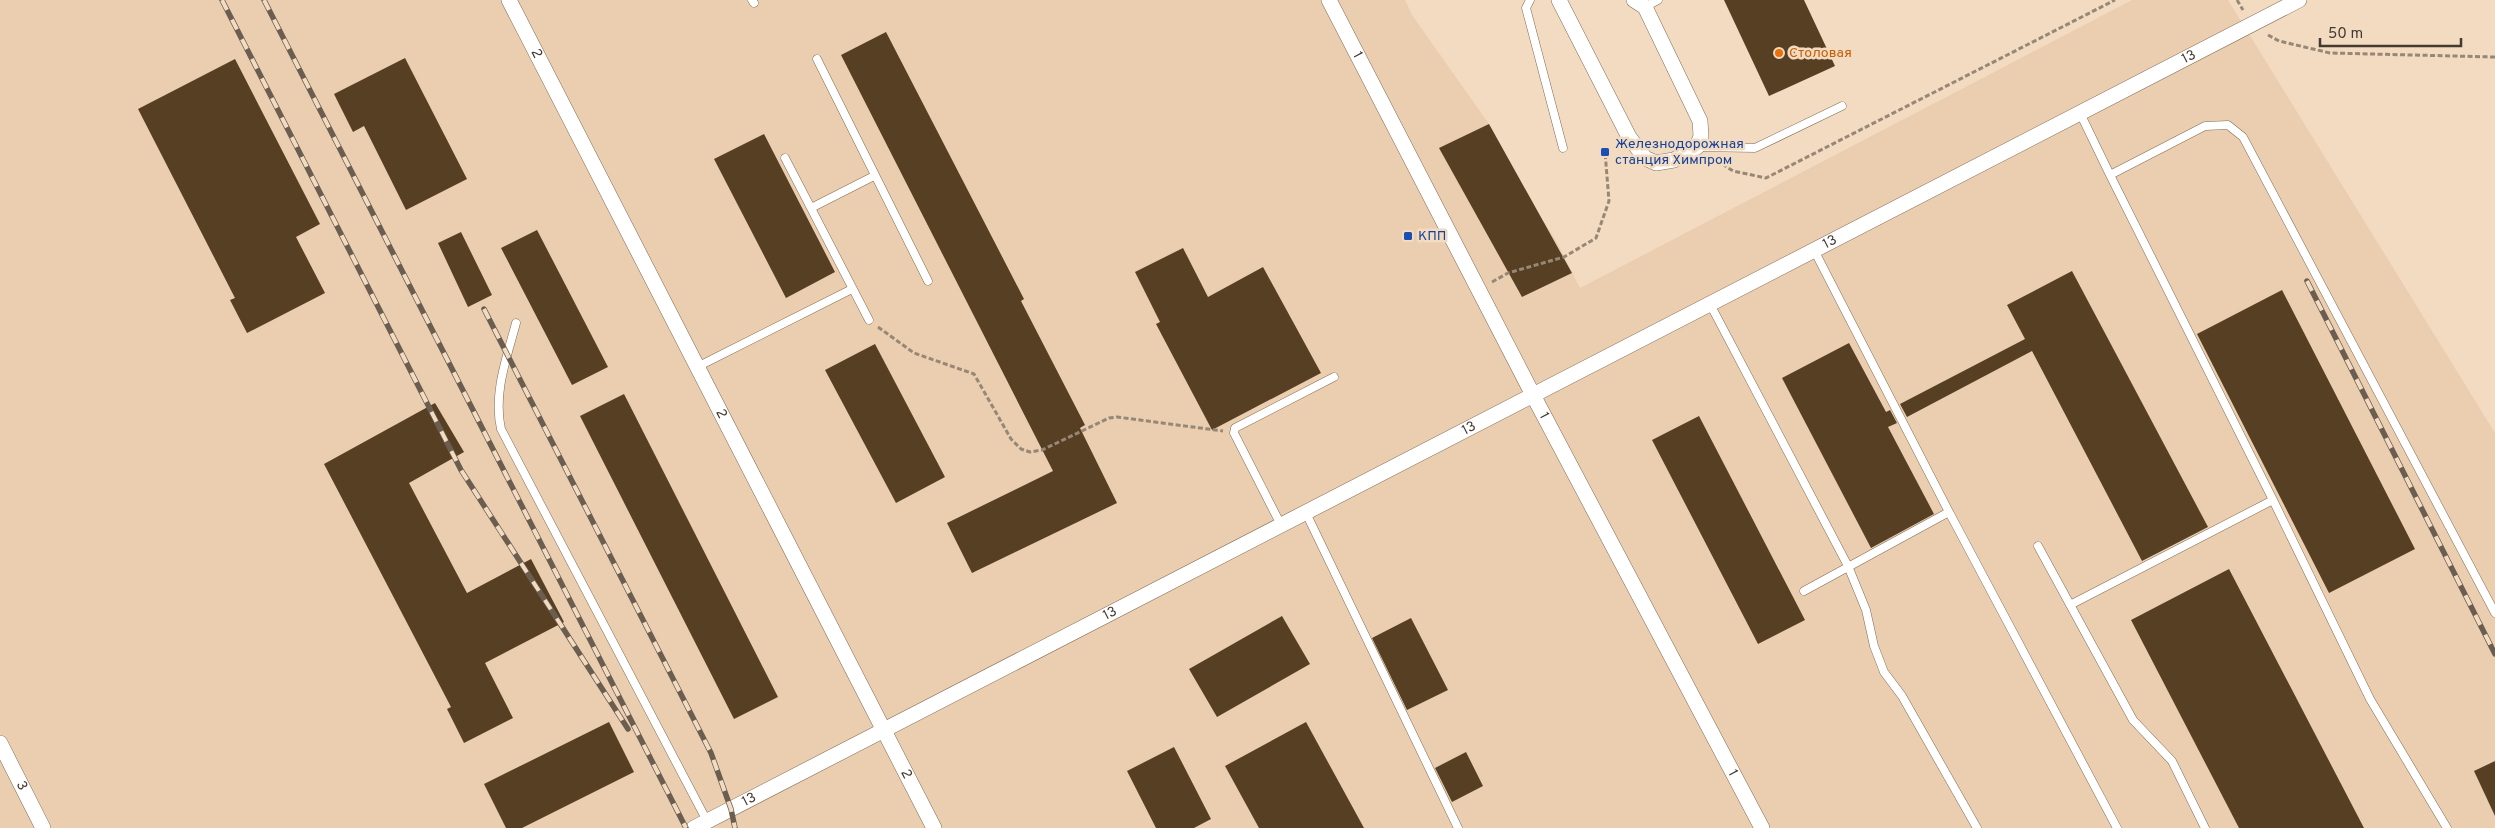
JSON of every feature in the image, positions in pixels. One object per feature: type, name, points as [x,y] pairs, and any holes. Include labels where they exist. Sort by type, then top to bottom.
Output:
[{"type":"street","name":"2","points":[[509,0],[934,828]]},
{"type":"street","name":"1","points":[[1329,0],[1533,395],[1762,828]]},
{"type":"street","points":[[1559,0],[1629,137],[1644,158],[1656,163],[1674,160],[1697,147],[1701,136],[1700,121],[1646,2]]},
{"type":"street","name":"13","points":[[701,824],[2299,0]]},
{"type":"street","name":"3","points":[[0,743],[43,828]]},
{"type":"lane","points":[[1530,0],[1526,8],[1563,148]]},
{"type":"lane","points":[[817,59],[928,281]]},
{"type":"lane","points":[[1697,147],[1755,148],[1842,106]]},
{"type":"lane","points":[[2080,113],[2370,699],[2448,828]]},
{"type":"lane","points":[[2110,175],[2206,126],[2228,125],[2243,137],[2495,613]]},
{"type":"lane","points":[[785,158],[868,320]]},
{"type":"lane","points":[[811,208],[874,176]]},
{"type":"lane","points":[[1814,250],[1949,512],[2117,828]]},
{"type":"lane","points":[[697,367],[852,289]]},
{"type":"lane","points":[[1710,304],[1848,566],[1866,610],[1874,646],[1884,672],[1902,696],[1977,828]]},
{"type":"lane","points":[[516,322],[498,395],[497,413],[502,429],[701,824]]},
{"type":"lane","points":[[1281,525],[1234,433],[1235,428],[1334,377]]},
{"type":"lane","points":[[2070,605],[2273,500]]},
{"type":"lane","points":[[1804,591],[1949,512]]},
{"type":"lane","points":[[1306,513],[1458,828]]},
{"type":"lane","points":[[2038,546],[2133,720],[2172,761],[2205,828]]},
{"type":"path","points":[[1697,147],[1733,171],[1766,178],[2114,0]]},
{"type":"path","points":[[2237,0],[2248,26],[2279,41],[2330,53],[2495,57]]},
{"type":"path","points":[[1508,273],[1564,257],[1596,238],[1609,201],[1604,152]]},
{"type":"path","points":[[868,320],[914,353],[974,374],[1011,439],[1021,449],[1030,452],[1042,450],[1109,418],[1117,417],[1234,433]]},
{"type":"shaded area","points":[[0,0],[1405,0],[1412,15],[1489,124],[1532,203],[1558,244],[1580,288],[2132,0],[2228,0],[2495,433],[2495,828],[0,828]]},
{"type":"building","points":[[1724,0],[1804,0],[1835,66],[1769,96]]},
{"type":"building","points":[[886,32],[1024,299],[1021,301],[1085,425],[1080,428],[1117,503],[972,573],[947,523],[1053,471],[841,55]]},
{"type":"building","points":[[405,58],[467,179],[406,210],[364,126],[353,132],[334,94]]},
{"type":"building","points":[[235,59],[320,224],[296,237],[325,293],[247,333],[230,300],[235,298],[138,109]]},
{"type":"building","points":[[1489,124],[1572,273],[1522,297],[1439,148]]},
{"type":"building","points":[[764,134],[835,272],[786,298],[714,159]]},
{"type":"building","points":[[537,230],[608,367],[572,385],[501,248]]},
{"type":"building","points":[[461,232],[492,295],[468,307],[438,243]]},
{"type":"building","points":[[1183,248],[1208,297],[1263,267],[1321,373],[1212,430],[1156,324],[1160,322],[1135,272]]},
{"type":"building","points":[[2072,271],[2208,527],[2142,561],[2032,351],[1907,417],[1900,404],[2025,339],[2007,305]]},
{"type":"building","points":[[2282,290],[2415,549],[2329,593],[2197,334]]},
{"type":"building","points":[[1849,343],[1886,412],[1890,410],[1897,423],[1888,427],[1934,514],[1871,548],[1782,378]]},
{"type":"building","points":[[875,344],[945,477],[896,503],[825,370]]},
{"type":"building","points":[[624,394],[778,697],[734,719],[580,416]]},
{"type":"building","points":[[435,403],[464,452],[409,483],[467,593],[531,559],[564,622],[485,663],[513,718],[464,743],[447,709],[451,707],[324,464]]},
{"type":"building","points":[[1699,416],[1805,620],[1758,644],[1652,440]]},
{"type":"building","points":[[2229,569],[2364,828],[2239,828],[2131,620]]},
{"type":"building","points":[[1282,616],[1310,664],[1217,717],[1189,669]]},
{"type":"building","points":[[1411,618],[1448,690],[1407,710],[1372,638]]},
{"type":"building","points":[[609,722],[634,772],[522,828],[506,828],[484,784]]},
{"type":"building","points":[[1306,722],[1364,828],[1259,828],[1225,766]]},
{"type":"building","points":[[1174,747],[1211,819],[1194,828],[1156,828],[1127,771]]},
{"type":"building","points":[[1466,752],[1483,786],[1452,802],[1435,768]]},
{"type":"building","points":[[2495,761],[2495,816],[2474,771]]},
{"type":"railway","points":[[222,0],[461,470],[628,729]]},
{"type":"railway","points":[[264,0],[686,828]]},
{"type":"railway","points":[[2307,281],[2495,654]]},
{"type":"railway","points":[[484,309],[711,753],[731,809],[735,828]]},
{"type":"place","name":"Столовая","points":[[1779,53]]},
{"type":"place","name":"Железнодорожная станция Химпром","points":[[1605,152]]},
{"type":"place","name":"КПП","points":[[1408,236]]}]
